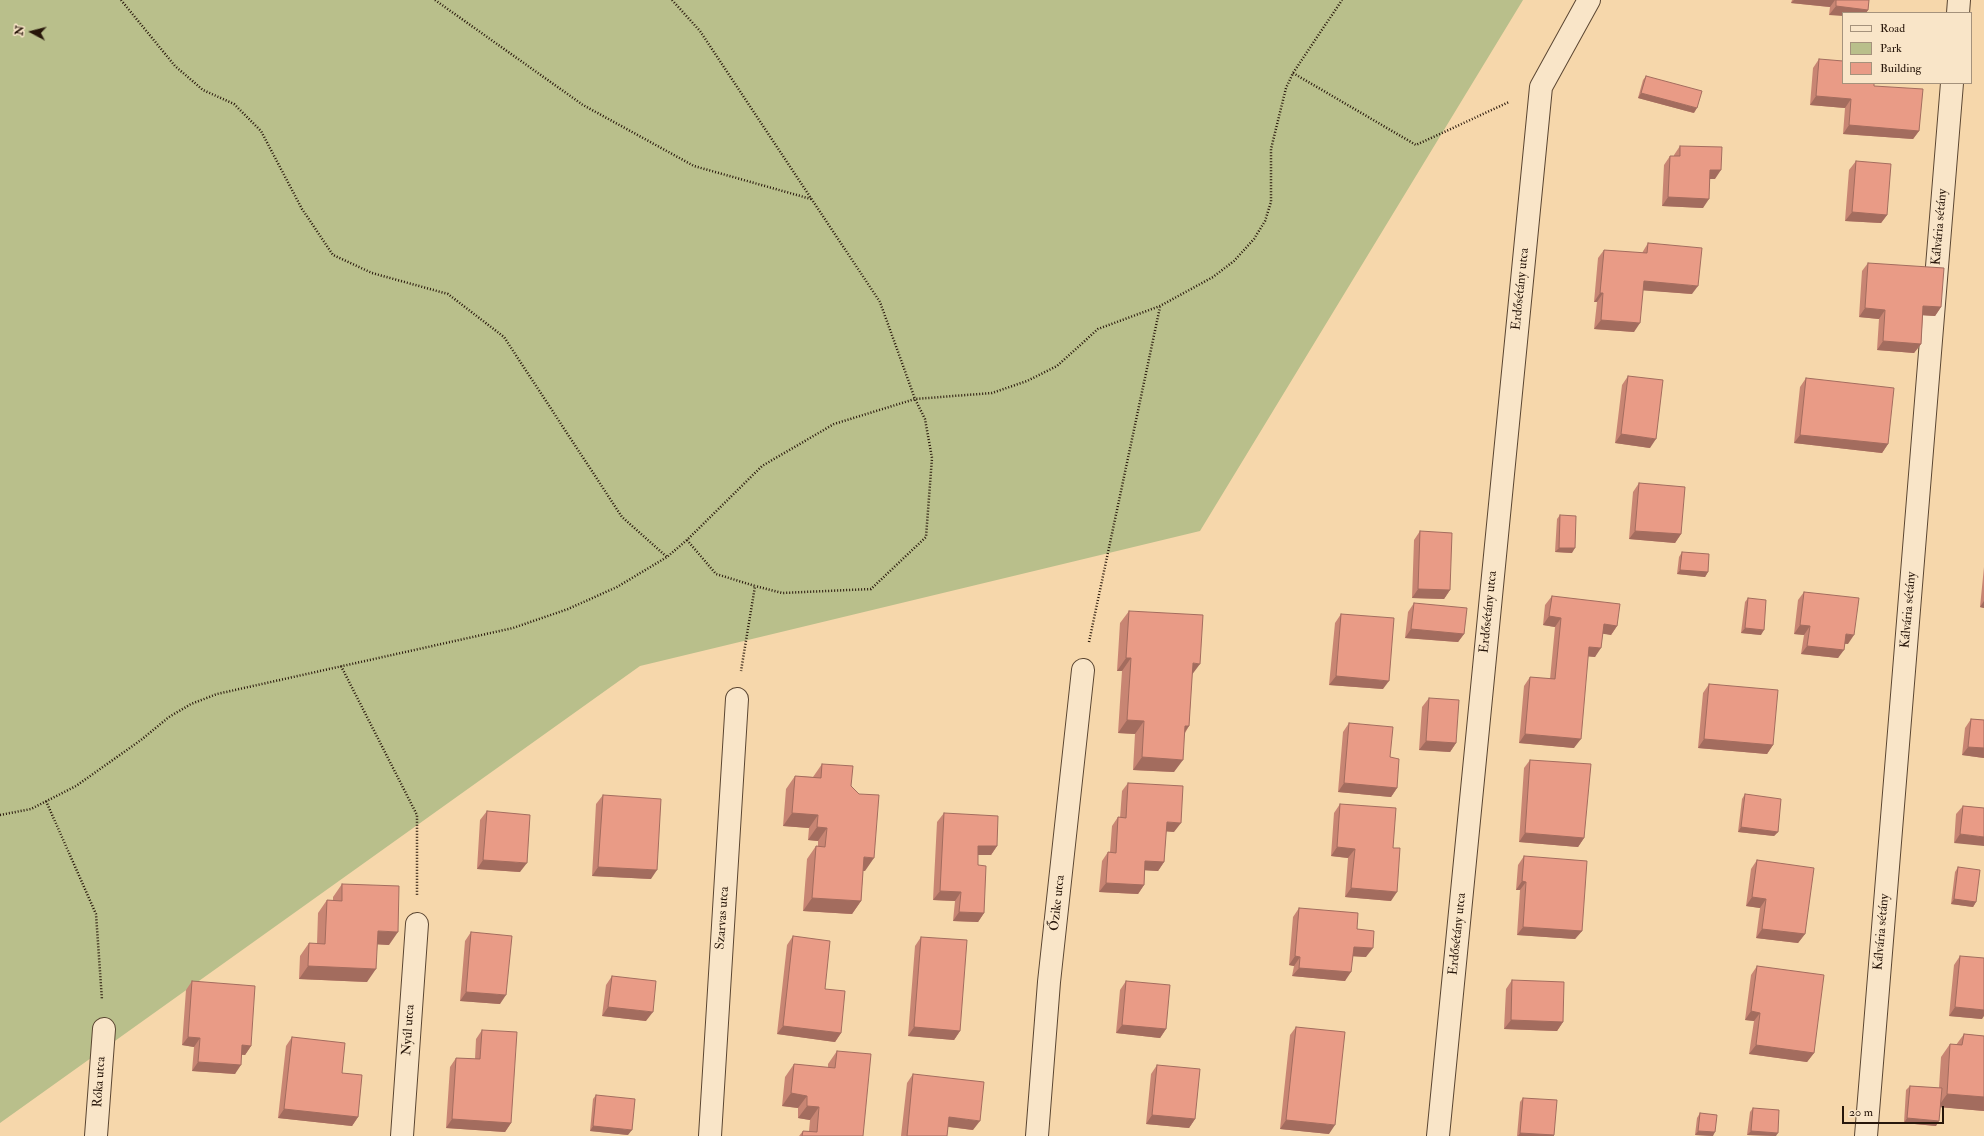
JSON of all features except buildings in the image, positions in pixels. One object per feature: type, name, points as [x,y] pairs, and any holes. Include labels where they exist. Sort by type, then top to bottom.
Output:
[{"type":"street","points":[[1541,87],[1589,0]]},
{"type":"street","points":[[1958,12],[1959,0]]},
{"type":"street","name":"Kálvária sétány","points":[[1866,1136],[1952,84]]},
{"type":"street","name":"Erdősétány utca","points":[[1438,1136],[1541,87]]},
{"type":"street","name":"Őzike utca","points":[[1037,1136],[1049,982],[1083,670]]},
{"type":"street","name":"Szarvas utca","points":[[710,1136],[737,699]]},
{"type":"street","name":"Nyúl utca","points":[[402,1136],[417,924]]},
{"type":"street","name":"Róka utca","points":[[96,1136],[104,1029]]},
{"type":"path","points":[[121,0],[175,66],[203,90],[234,104],[261,131],[302,209],[333,255],[372,273],[448,294],[504,337],[622,517],[667,557]]},
{"type":"path","points":[[435,0],[583,105],[694,166],[812,199]]},
{"type":"path","points":[[672,0],[700,31],[880,302],[915,399],[926,419],[932,458],[926,537],[871,589],[782,593],[755,586],[716,574],[687,540]]},
{"type":"path","points":[[0,815],[31,809],[76,786],[141,740],[169,718],[191,704],[217,694],[505,630],[568,610],[617,587],[667,557],[687,540],[762,466],[788,449],[834,424],[915,399],[992,393],[1027,381],[1057,366],[1098,329],[1160,306],[1213,277],[1234,262],[1254,240],[1265,221],[1271,202],[1272,149],[1286,88],[1293,73],[1342,0]]},
{"type":"path","points":[[1293,73],[1416,145],[1541,87]]},
{"type":"path","points":[[1083,670],[1160,306]]},
{"type":"path","points":[[737,699],[755,586]]},
{"type":"path","points":[[341,666],[417,815],[417,924]]},
{"type":"path","points":[[46,801],[96,914],[104,1029]]},
{"type":"green space","points":[[0,0],[1523,0],[1200,531],[640,666],[0,1123]]}]
